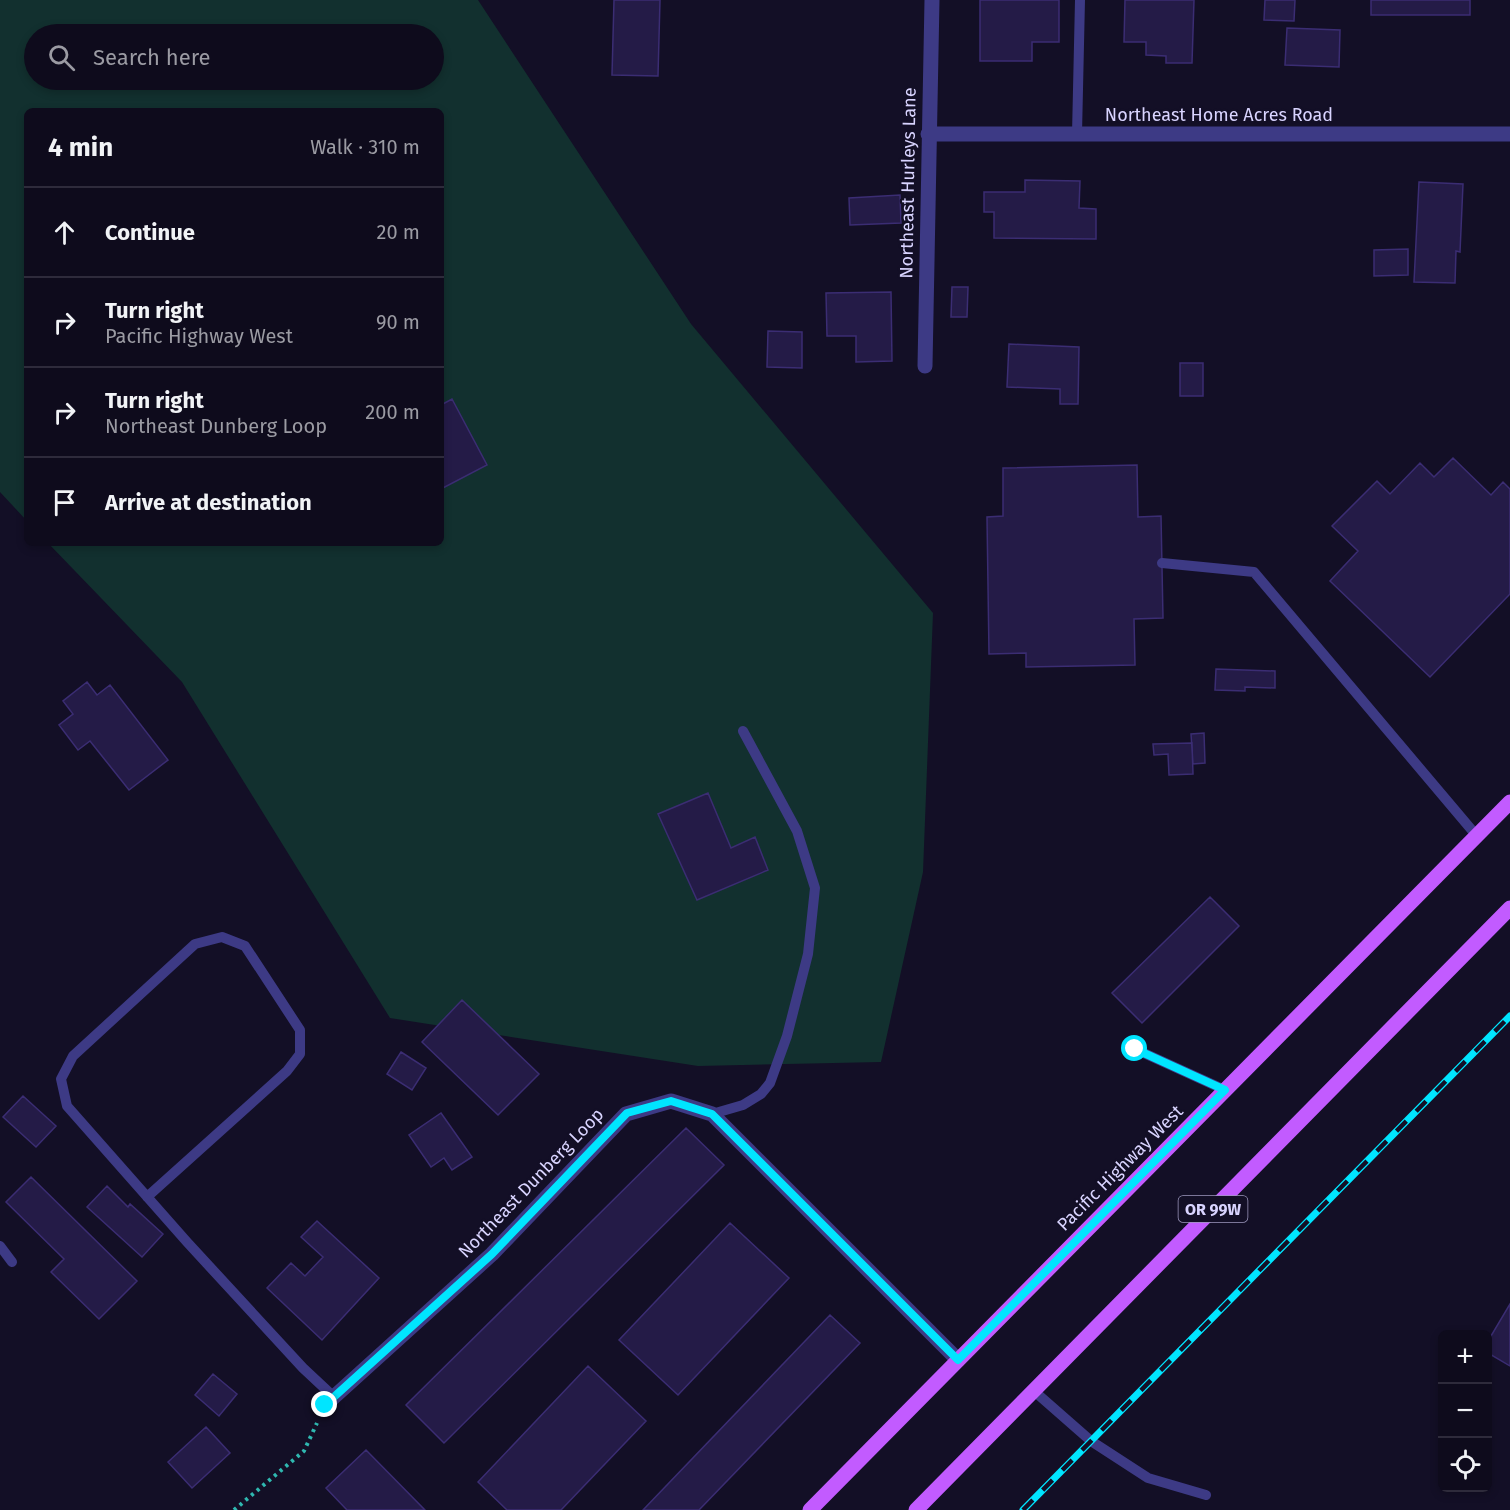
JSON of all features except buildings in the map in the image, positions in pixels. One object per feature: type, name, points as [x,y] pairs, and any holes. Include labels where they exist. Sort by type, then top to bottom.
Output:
[{"type":"main road","name":"Pacific Highway West","points":[[810,1510],[1510,802]]},
{"type":"main road","name":"OR 99W","points":[[916,1510],[1510,908]]},
{"type":"street","name":"Northeast Hurleys Lane","points":[[925,366],[932,0]]},
{"type":"street","name":"Northeast Home Acres Road","points":[[928,134],[1510,134]]},
{"type":"street","name":"Northeast Dunberg Loop","points":[[330,1401],[492,1254],[627,1113],[671,1101],[712,1114],[958,1360]]},
{"type":"lane","points":[[1077,134],[1080,0]]},
{"type":"lane","points":[[1162,563],[1254,572],[1476,835]]},
{"type":"lane","points":[[712,1114],[743,1105],[761,1094],[770,1083],[787,1036],[808,954],[815,888],[797,831],[743,731]]},
{"type":"lane","points":[[147,1197],[287,1071],[300,1054],[300,1030],[245,946],[222,937],[195,944],[73,1056],[61,1079],[67,1106],[147,1197],[303,1368],[330,1401]]},
{"type":"lane","points":[[1135,1049],[1225,1090]]},
{"type":"lane","points":[[0,1246],[12,1262]]},
{"type":"lane","points":[[1034,1390],[1091,1442],[1148,1478],[1206,1495]]},
{"type":"path","points":[[234,1510],[304,1451],[330,1401]]},
{"type":"green space","points":[[0,0],[478,0],[691,324],[933,613],[923,872],[881,1062],[698,1066],[390,1018],[182,682],[51,546],[444,546],[444,108],[24,108],[24,518],[0,492]]},
{"type":"railway","points":[[1023,1510],[1510,1016]]},
{"type":"route","points":[[325,1405],[492,1254],[627,1113],[671,1101],[712,1114],[958,1360],[1225,1090],[1135,1049]]}]
